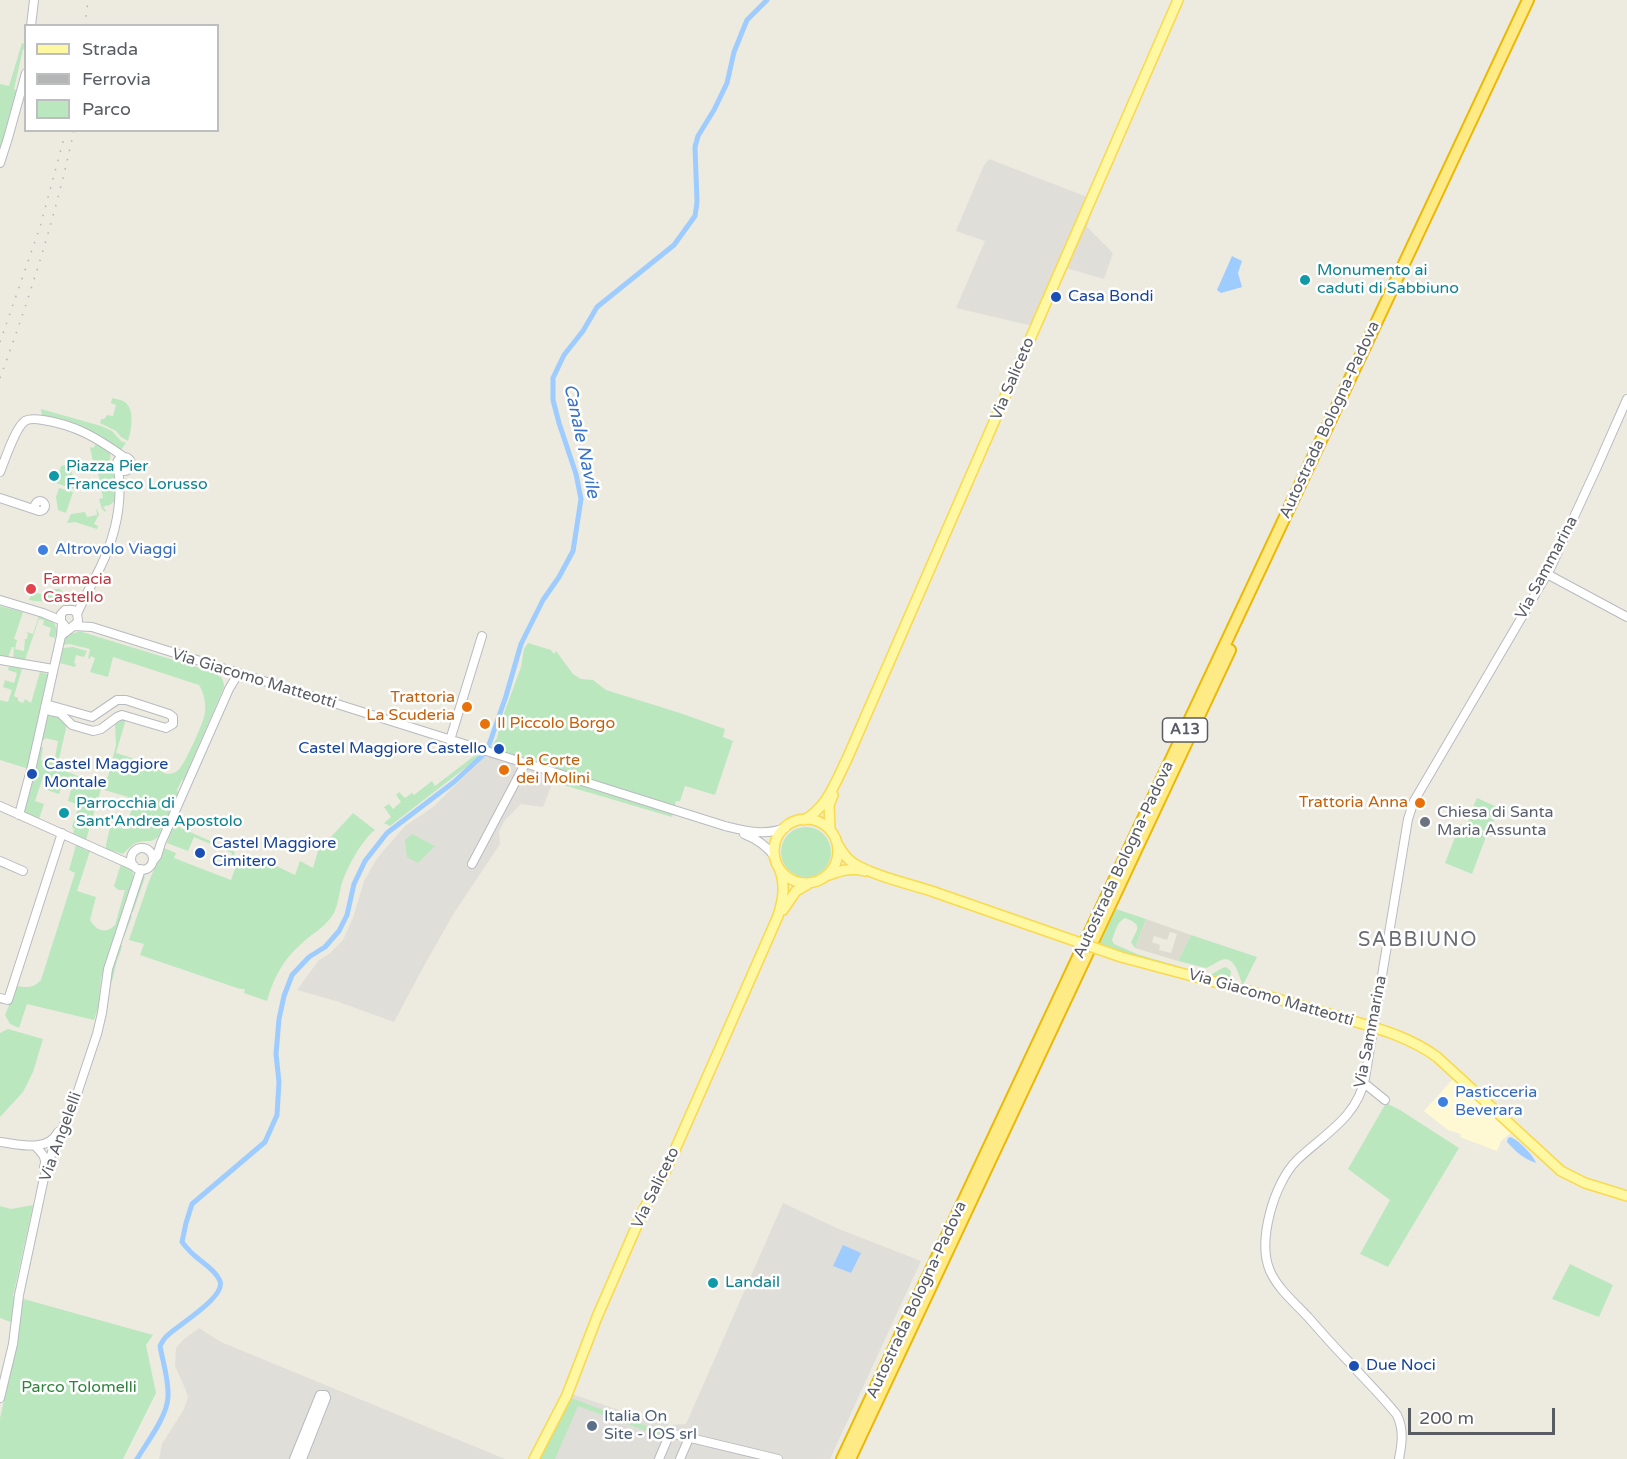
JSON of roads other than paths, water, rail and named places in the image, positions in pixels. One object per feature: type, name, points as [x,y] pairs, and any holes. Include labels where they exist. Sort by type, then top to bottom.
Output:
[{"type":"highway","name":"Autostrada Bologna-Padova","points":[[842,1459],[1528,0]]},
{"type":"highway","name":"Autostrada Bologna-Padova","points":[[850,1459],[1536,0]]},
{"type":"main road","name":"Via Saliceto","points":[[830,829],[830,805],[847,759],[1178,0]]},
{"type":"main road","name":"Via Saliceto","points":[[785,828],[813,815],[822,806],[847,759]]},
{"type":"main road","points":[[804,819],[813,820],[830,829],[837,843],[837,861],[826,876]]},
{"type":"main road","points":[[775,857],[777,838],[785,828]]},
{"type":"main road","name":"Via Giacomo Matteotti","points":[[837,843],[843,854],[853,863],[874,872],[1120,957],[1262,994],[1410,1040],[1431,1052],[1561,1171],[1585,1183],[1627,1196]]},
{"type":"main road","name":"Via Saliceto","points":[[534,1459],[567,1395],[597,1317],[644,1209],[666,1170],[687,1125],[778,916],[784,891],[783,877],[775,857]]},
{"type":"main road","points":[[779,868],[792,880],[809,883]]},
{"type":"main road","name":"Via Giacomo Matteotti","points":[[826,876],[848,869],[874,872]]},
{"type":"main road","name":"Via Saliceto","points":[[778,916],[796,891],[826,876]]},
{"type":"street","points":[[31,24],[34,0]]},
{"type":"street","points":[[0,163],[24,80]]},
{"type":"street","name":"Via Sammarina","points":[[1399,1459],[1402,1427],[1397,1415],[1282,1289],[1271,1272],[1268,1260],[1267,1231],[1271,1209],[1279,1186],[1296,1161],[1347,1116],[1355,1105],[1364,1083],[1408,819],[1414,801],[1546,574],[1627,399]]},
{"type":"street","points":[[0,470],[19,427],[24,421],[30,420],[55,422],[84,431],[131,462],[120,494],[110,545],[101,567],[83,598],[77,623],[66,620]]},
{"type":"street","points":[[107,445],[117,466],[120,494]]},
{"type":"street","points":[[117,466],[120,459],[124,457]]},
{"type":"street","points":[[117,466],[123,471],[129,469]]},
{"type":"street","points":[[0,498],[15,503],[39,511],[44,510],[46,506],[39,501],[15,503]]},
{"type":"street","points":[[1546,574],[1627,618]]},
{"type":"street","points":[[19,815],[61,636],[66,620],[83,598]]},
{"type":"street","name":"Via Giacomo Matteotti","points":[[0,600],[43,613],[55,613],[66,620],[725,826],[760,842],[768,847],[775,857]]},
{"type":"street","name":"Via Giacomo Matteotti","points":[[66,620],[73,610],[92,627]]},
{"type":"street","points":[[450,740],[482,636]]},
{"type":"street","points":[[0,660],[53,669]]},
{"type":"street","points":[[229,671],[229,689]]},
{"type":"street","points":[[0,806],[137,868],[148,868],[157,856],[229,689],[238,674]]},
{"type":"street","points":[[124,700],[169,714],[173,717],[173,722],[166,728],[122,715],[104,724],[50,711],[45,706],[49,705],[90,717],[98,714],[114,701],[124,700]]},
{"type":"street","points":[[122,715],[124,700]]},
{"type":"street","points":[[98,714],[97,720],[104,724]]},
{"type":"street","points":[[472,864],[525,764]]},
{"type":"street","name":"Via Giacomo Matteotti","points":[[725,826],[760,832],[785,828]]},
{"type":"street","points":[[4,999],[31,932],[62,833]]},
{"type":"street","points":[[118,859],[125,859],[132,856],[138,849],[147,849],[161,843]]},
{"type":"street","points":[[147,849],[152,854],[153,861]]},
{"type":"street","points":[[132,856],[137,868]]},
{"type":"street","points":[[0,861],[22,871]]},
{"type":"street","name":"Via Angelelli","points":[[0,1398],[13,1344],[19,1296],[42,1189],[52,1152],[74,1101],[100,1024],[108,969],[137,880],[137,868]]},
{"type":"street","points":[[1364,1083],[1385,1100]]},
{"type":"street","points":[[37,1146],[56,1136],[63,1118],[74,1101]]},
{"type":"street","points":[[0,1142],[37,1146],[49,1153],[52,1152]]},
{"type":"street","points":[[37,1146],[44,1156],[45,1164],[41,1179],[42,1189]]},
{"type":"street","points":[[294,1459],[320,1395],[324,1395],[326,1398],[302,1459]]},
{"type":"street","points":[[659,1459],[670,1433],[778,1459]]},
{"type":"street","points":[[680,1459],[689,1438]]},
{"type":"water","points":[[1232,256],[1242,261],[1238,273],[1242,287],[1221,293],[1217,290]]},
{"type":"water","points":[[1510,1137],[1525,1148],[1536,1163],[1524,1157],[1507,1142]]},
{"type":"water","points":[[843,1245],[861,1253],[851,1273],[833,1266]]},
{"type":"waterway","name":"Canale Navile","points":[[137,1459],[167,1405],[168,1384],[160,1346],[167,1336],[210,1301],[220,1286],[219,1279],[214,1272],[191,1253],[182,1242],[192,1204],[265,1142],[277,1115],[279,1082],[276,1054],[279,1019],[284,996],[292,975],[309,957],[325,947],[339,931],[347,915],[354,884],[365,861],[387,833],[454,782],[482,756],[489,745],[521,644],[543,600],[573,551],[581,499],[576,474],[553,400],[553,378],[564,355],[583,331],[597,307],[674,245],[695,216],[697,202],[695,147],[698,136],[727,83],[734,52],[747,20],[767,0]]},
{"type":"railway","points":[[85,24],[88,0]]},
{"type":"railway","points":[[0,378],[42,256],[74,132]]},
{"type":"railway","points":[[0,342],[40,227],[64,138]]},
{"type":"place","name":"Monumento ai caduti di Sabbiuno","points":[[1305,280]]},
{"type":"place","name":"Casa Bondi","points":[[1056,297]]},
{"type":"place","name":"Piazza Pier Francesco Lorusso","points":[[54,476]]},
{"type":"place","name":"Altrovolo Viaggi","points":[[43,550]]},
{"type":"place","name":"Farmacia Castello","points":[[31,589]]},
{"type":"place","name":"Trattoria La Scuderia","points":[[467,707]]},
{"type":"place","name":"Il Piccolo Borgo","points":[[485,724]]},
{"type":"place","name":"Castel Maggiore Castello","points":[[499,749]]},
{"type":"place","name":"La Corte dei Molini","points":[[504,770]]},
{"type":"place","name":"Castel Maggiore Montale","points":[[32,774]]},
{"type":"place","name":"Trattoria Anna","points":[[1420,803]]},
{"type":"place","name":"Parrocchia di Sant'Andrea Apostolo","points":[[64,813]]},
{"type":"place","name":"Chiesa di Santa Maria Assunta","points":[[1425,822]]},
{"type":"place","name":"Castel Maggiore Cimitero","points":[[200,853]]},
{"type":"place","name":"Pasticceria Beverara","points":[[1443,1102]]},
{"type":"place","name":"Landail","points":[[713,1283]]},
{"type":"place","name":"Due Noci","points":[[1354,1366]]},
{"type":"place","name":"Italia On Site - IOS srl","points":[[592,1426]]},
{"type":"district","name":"SABBIUNO","points":[[1418,941]]},
{"type":"park label","name":"Parco Tolomelli","points":[[79,1388]]}]
